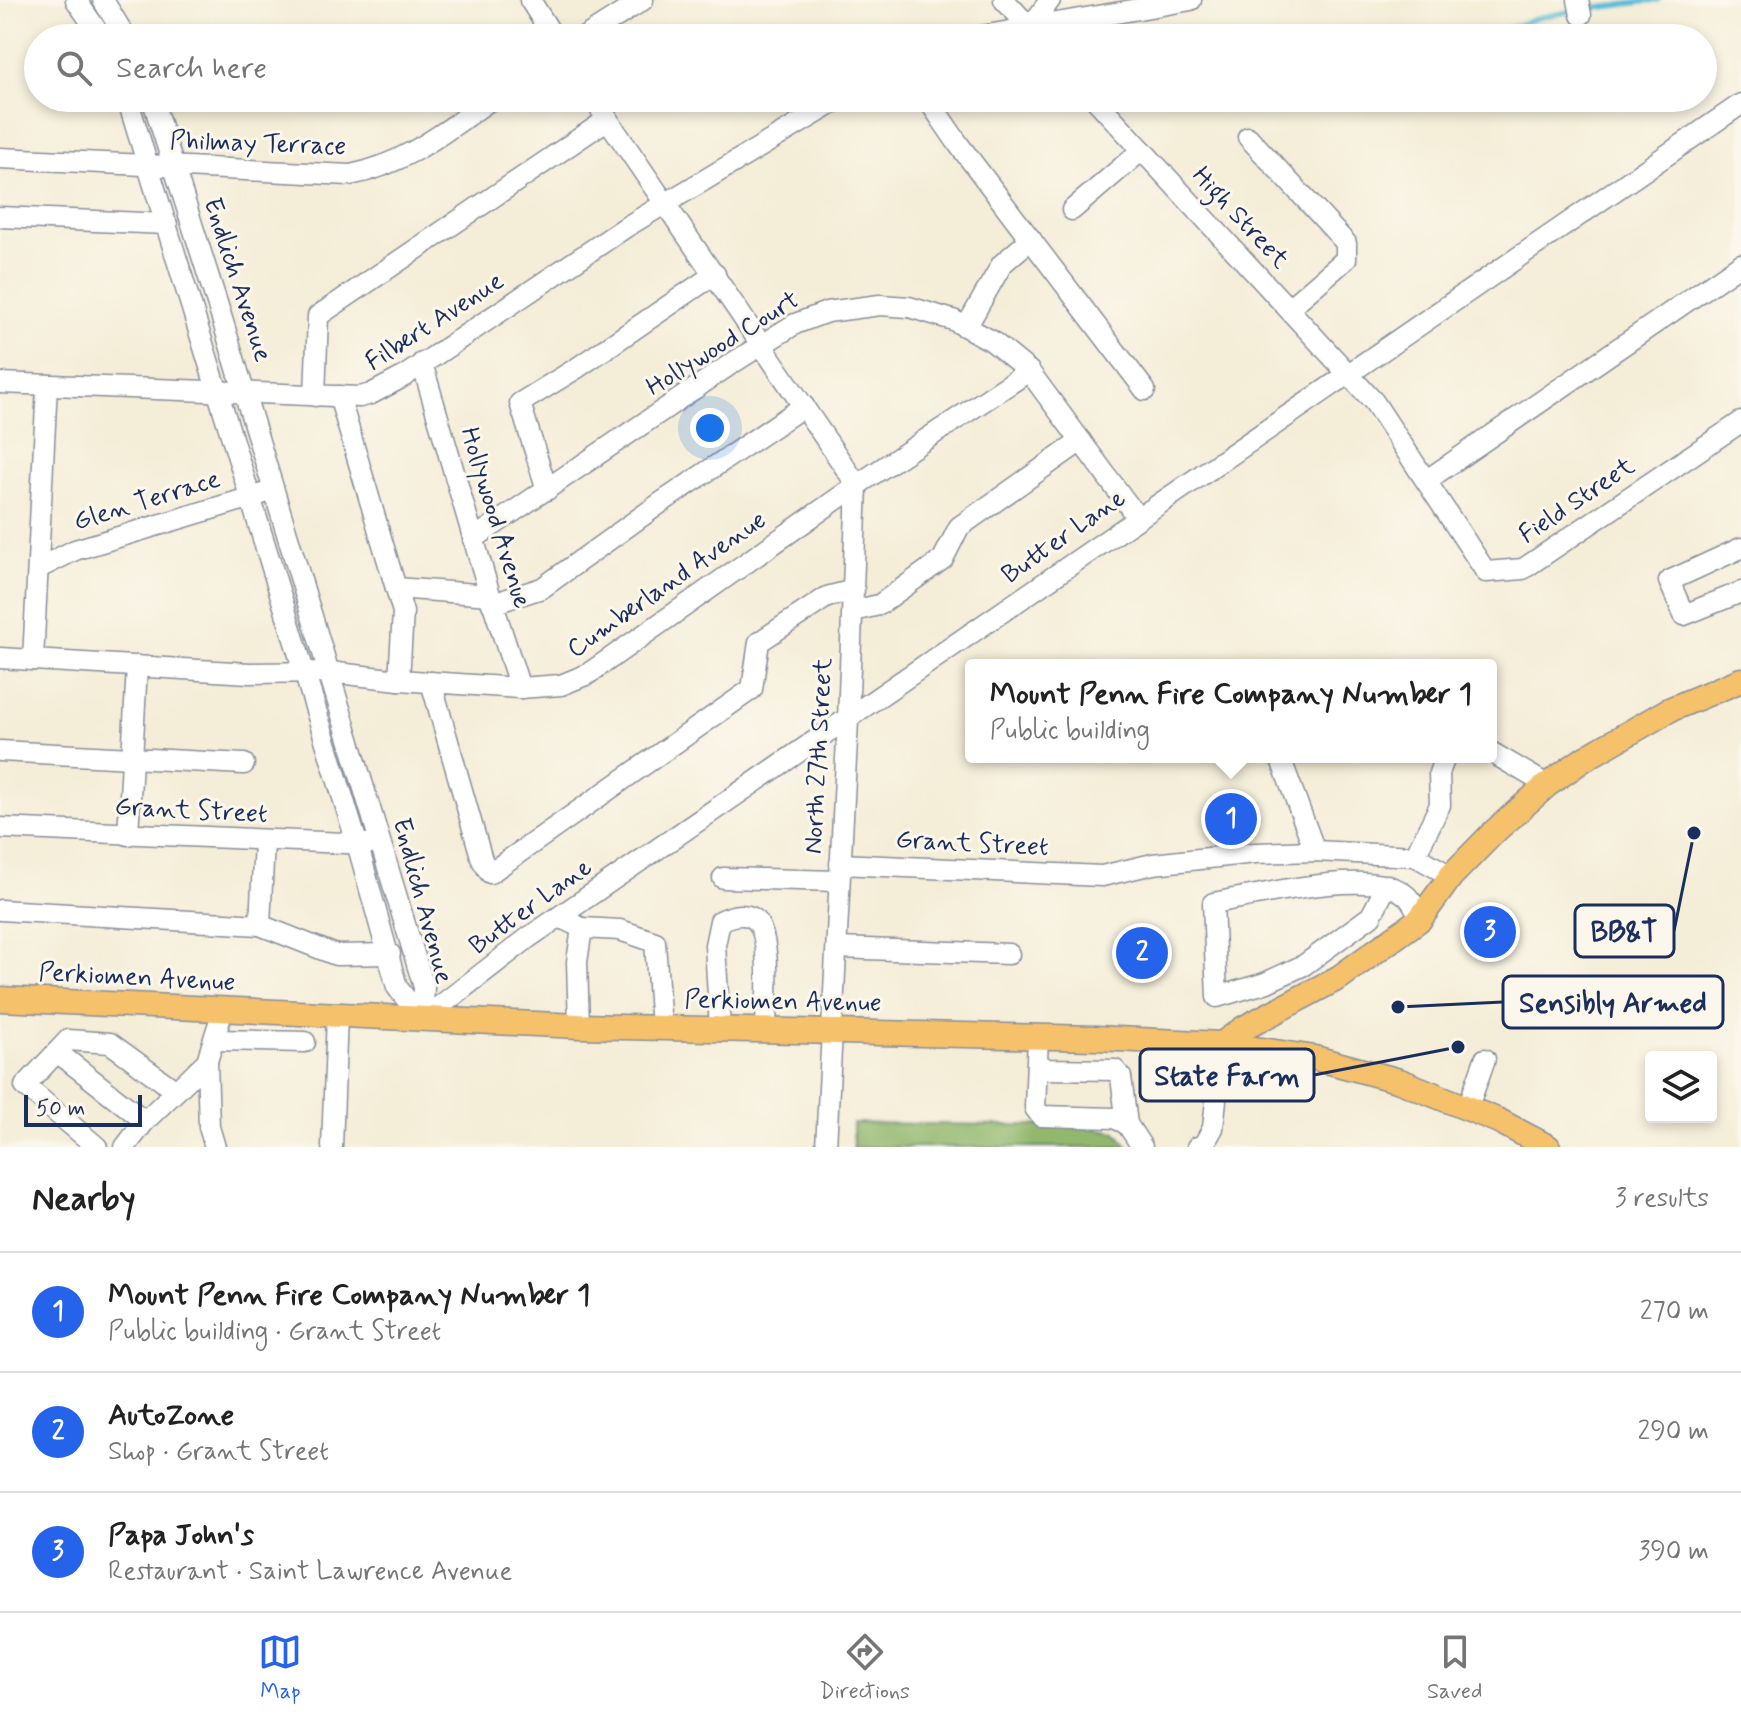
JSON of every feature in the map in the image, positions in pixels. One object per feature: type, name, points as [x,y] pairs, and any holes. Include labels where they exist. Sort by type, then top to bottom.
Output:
[{"type":"main road","points":[[1222,1044],[1244,1028],[1340,977],[1420,919],[1451,876],[1494,832],[1547,785],[1584,759],[1669,710],[1741,680]]},
{"type":"main road","name":"Perkiomen Avenue","points":[[0,999],[579,1026],[1222,1044],[1273,1050],[1359,1068],[1468,1107],[1548,1147]]},
{"type":"street","points":[[76,0],[92,24]]},
{"type":"street","points":[[103,0],[118,24]]},
{"type":"street","points":[[530,0],[545,24]]},
{"type":"street","points":[[605,24],[643,0]]},
{"type":"street","points":[[1004,0],[1027,24]]},
{"type":"street","points":[[1039,24],[1050,0]]},
{"type":"street","points":[[1078,24],[1191,0]]},
{"type":"street","name":"Butter Lane","points":[[422,1020],[559,917],[1741,104]]},
{"type":"street","name":"Endlich Avenue","points":[[132,112],[357,843],[397,987],[422,1020]]},
{"type":"street","name":"Endlich Avenue","points":[[156,112],[424,987],[422,1020]]},
{"type":"street","name":"Philmay Terrace","points":[[0,158],[334,176],[373,171],[402,159],[472,112]]},
{"type":"street","points":[[603,112],[857,485]]},
{"type":"street","name":"Filbert Avenue","points":[[0,383],[245,394],[371,394],[403,377],[666,202],[818,112]]},
{"type":"street","points":[[937,112],[1145,390]]},
{"type":"street","name":"High Street","points":[[1107,112],[1349,373],[1374,402],[1427,480]]},
{"type":"street","points":[[315,396],[318,316],[608,119]]},
{"type":"street","points":[[1248,137],[1346,243],[1346,259],[1289,308]]},
{"type":"street","points":[[1072,210],[1142,150]]},
{"type":"street","points":[[0,217],[167,224]]},
{"type":"street","points":[[967,326],[1002,264],[1031,239]]},
{"type":"street","points":[[1427,480],[1741,264]]},
{"type":"street","points":[[547,490],[520,403],[715,274]]},
{"type":"street","name":"Hollywood Court","points":[[473,539],[795,324],[813,316],[853,307],[909,307],[936,313],[992,341],[1029,371],[1137,517]]},
{"type":"street","name":"Hollywood Avenue","points":[[422,363],[520,688]]},
{"type":"street","name":"Cumberland Avenue","points":[[0,658],[249,673],[329,672],[520,688],[561,685],[588,674],[857,485],[1029,371]]},
{"type":"street","points":[[33,660],[47,385]]},
{"type":"street","points":[[339,396],[403,612],[399,680]]},
{"type":"street","points":[[396,588],[491,600],[542,588],[804,406]]},
{"type":"street","name":"Field Street","points":[[1427,480],[1486,572],[1523,569],[1741,422]]},
{"type":"street","points":[[853,611],[879,605],[925,573],[943,559],[959,527],[1081,441]]},
{"type":"street","name":"North 27th Street","points":[[826,1147],[857,485]]},
{"type":"street","name":"Glen Terrace","points":[[39,568],[75,550],[274,491]]},
{"type":"street","points":[[1741,548],[1669,581],[1684,615],[1741,592]]},
{"type":"street","points":[[431,682],[482,860],[490,873],[752,689],[759,642],[827,597],[854,590]]},
{"type":"street","points":[[128,835],[137,666]]},
{"type":"street","points":[[0,751],[244,764]]},
{"type":"street","points":[[1497,756],[1547,785]]},
{"type":"street","points":[[1282,763],[1315,851]]},
{"type":"street","points":[[1443,763],[1439,773],[1440,805],[1415,856],[1451,876]]},
{"type":"street","name":"Grant Street","points":[[0,828],[380,844]]},
{"type":"street","points":[[260,925],[264,841]]},
{"type":"street","name":"Grant Street","points":[[723,878],[839,873],[1102,876],[1153,864],[1255,853],[1315,851],[1415,856]]},
{"type":"street","points":[[1387,885],[1371,916],[1304,965],[1265,983],[1217,997],[1213,903],[1331,883],[1387,885],[1411,900],[1420,919]]},
{"type":"street","points":[[0,910],[260,925],[336,955],[390,954]]},
{"type":"street","points":[[720,1029],[715,945],[720,921],[734,915],[750,916],[759,923],[763,935],[767,970],[766,1029]]},
{"type":"street","points":[[559,917],[582,928],[620,930],[655,942],[661,1028]]},
{"type":"street","points":[[579,1026],[577,962],[582,928]]},
{"type":"street","points":[[837,948],[1009,954]]},
{"type":"street","points":[[215,1147],[209,1127],[207,1061],[223,1010]]},
{"type":"street","points":[[332,1147],[337,1015]]},
{"type":"street","points":[[1038,1037],[1035,1108],[1041,1116],[1114,1118],[1127,1124]]},
{"type":"street","points":[[97,1147],[25,1086],[68,1040],[110,1043],[176,1091]]},
{"type":"street","points":[[214,1040],[305,1042]]},
{"type":"street","points":[[1197,1147],[1203,1146],[1213,1128],[1222,1044]]},
{"type":"street","points":[[57,1052],[145,1121]]},
{"type":"street","points":[[1468,1107],[1485,1059]]},
{"type":"street","points":[[125,1147],[145,1121],[207,1061]]},
{"type":"street","points":[[1039,1064],[1047,1069],[1115,1070],[1121,1077],[1127,1124],[1142,1147]]},
{"type":"green space","points":[[853,1123],[1084,1126],[1116,1132],[1128,1147],[853,1147]]},
{"type":"waterway","points":[[1583,10],[1658,0]]},
{"type":"waterway","points":[[1520,24],[1573,11]]},
{"type":"place","name":"Mount Penn Fire Company Number 1","points":[[1231,819]]},
{"type":"place","name":"BB&T","points":[[1694,833]]},
{"type":"place","name":"Papa John's","points":[[1490,932]]},
{"type":"place","name":"AutoZone","points":[[1142,953]]},
{"type":"place","name":"Sensibly Armed","points":[[1398,1007]]},
{"type":"place","name":"State Farm","points":[[1458,1047]]}]
